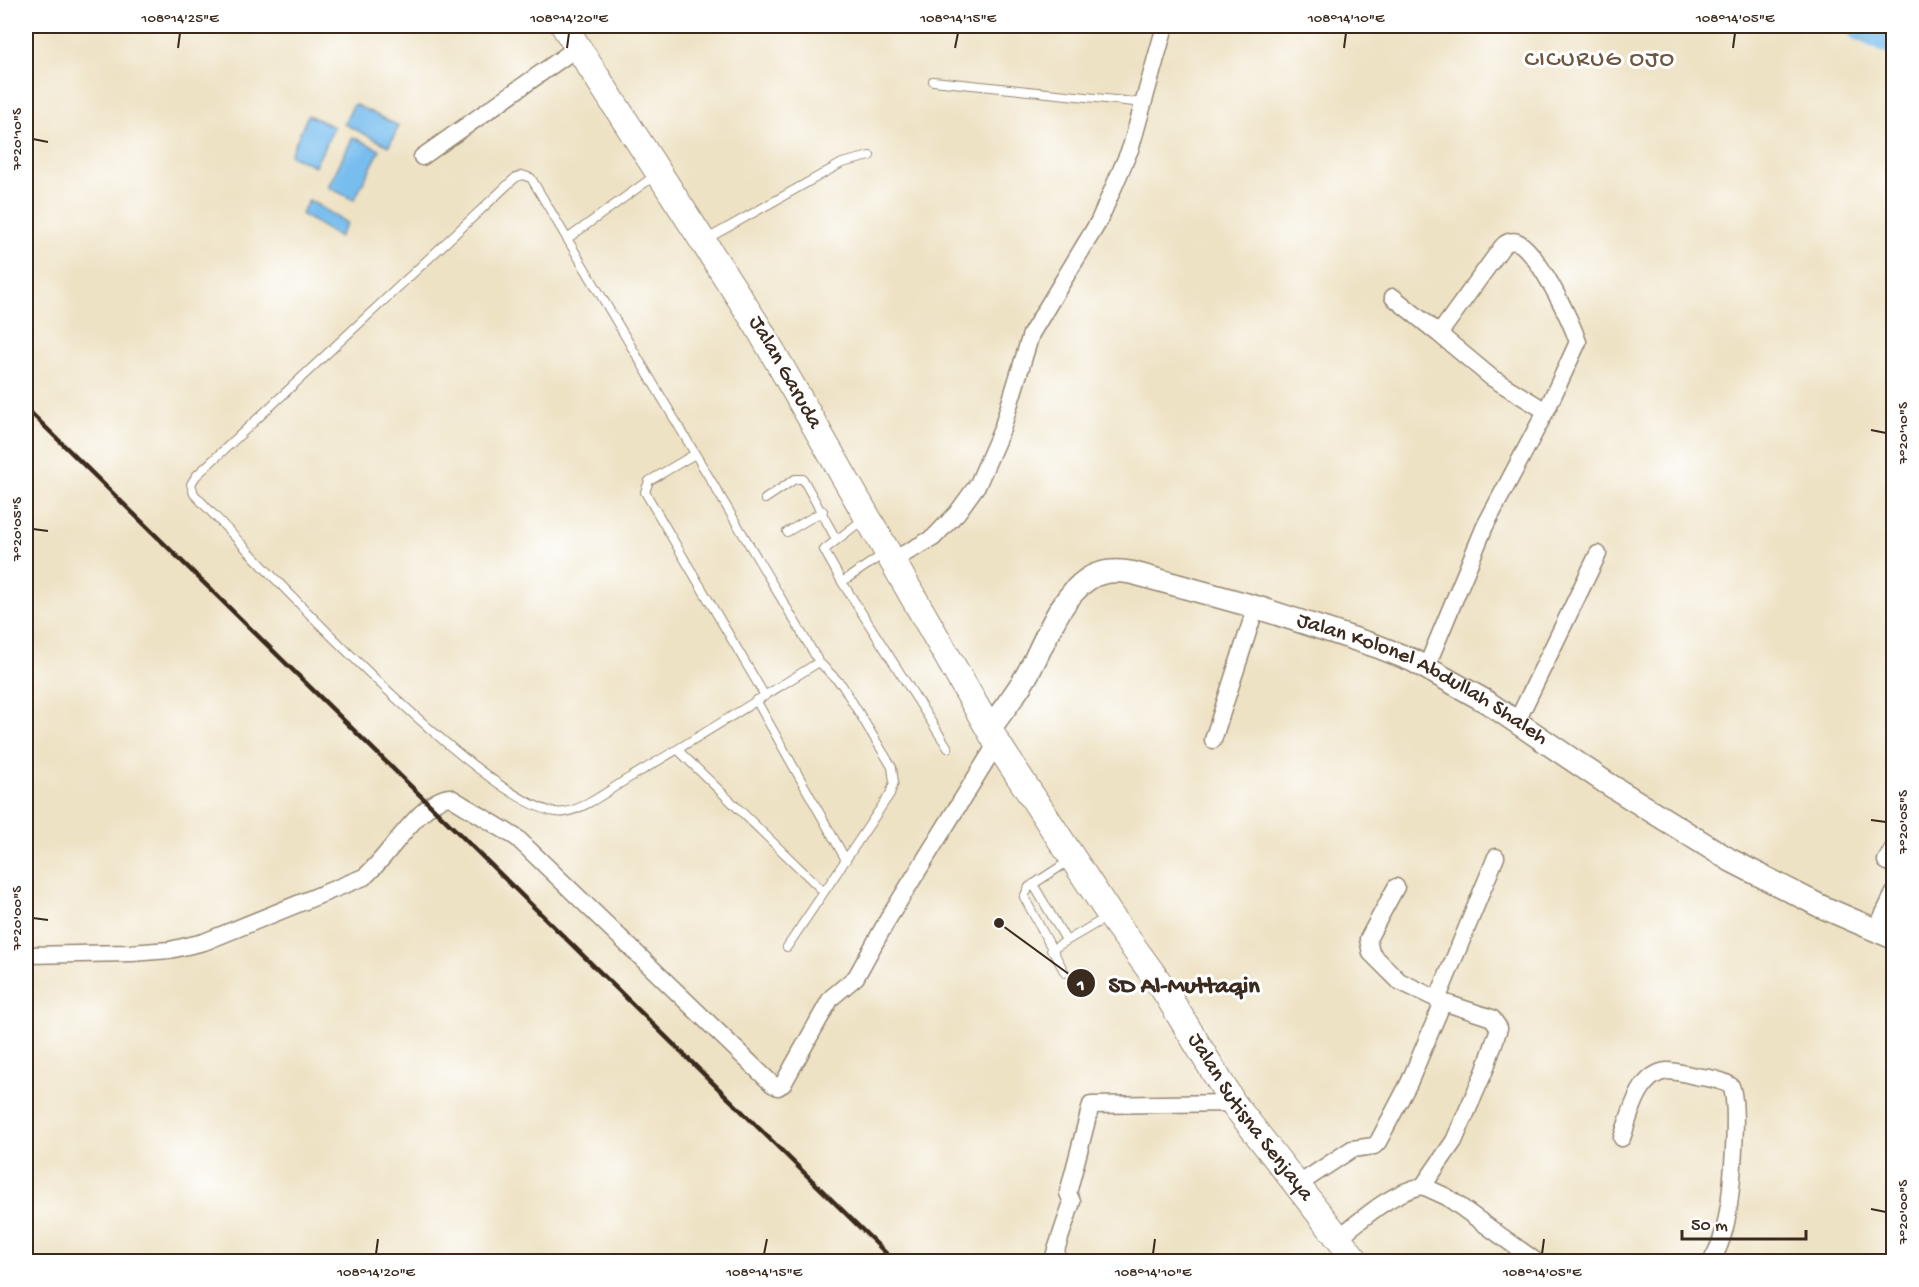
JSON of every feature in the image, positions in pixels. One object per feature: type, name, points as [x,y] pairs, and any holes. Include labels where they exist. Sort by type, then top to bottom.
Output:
[{"type":"main road","name":"Jalan Garuda","points":[[564,26],[758,325],[888,557],[993,737]]},
{"type":"main road","name":"Jalan Kolonel Abdullah Shaleh","points":[[993,737],[1067,601],[1092,576],[1105,572],[1124,572],[1256,607],[1379,646],[1426,668],[1517,721],[1605,782],[1730,860],[1820,906],[1885,934]]},
{"type":"main road","name":"Jalan Sutisna Senjaya","points":[[993,737],[1072,859],[1163,988],[1233,1103],[1349,1254]]},
{"type":"street","points":[[888,557],[920,548],[933,538],[957,513],[978,484],[1002,429],[1031,334],[1099,221],[1131,147],[1165,26]]},
{"type":"street","points":[[422,157],[578,47]]},
{"type":"street","points":[[1426,668],[1485,525],[1546,411],[1578,342],[1554,292],[1522,245],[1514,241],[1505,244],[1439,334]]},
{"type":"street","points":[[1393,297],[1492,378],[1546,411]]},
{"type":"street","points":[[1517,721],[1598,554]]},
{"type":"street","points":[[1214,740],[1256,607]]},
{"type":"street","points":[[26,955],[131,953],[170,950],[204,942],[288,910],[364,877],[375,868],[413,821],[439,800],[450,797],[517,838],[772,1084],[778,1087],[783,1084],[834,994],[856,977],[993,737]]},
{"type":"street","points":[[1893,847],[1886,861],[1893,865]]},
{"type":"street","points":[[1296,1186],[1344,1153],[1357,1147],[1374,1146],[1381,1139],[1409,1083],[1496,857]]},
{"type":"street","points":[[1349,1254],[1393,1197],[1423,1186],[1443,1160],[1458,1132],[1499,1033],[1498,1025],[1492,1018],[1440,1001],[1399,981],[1368,948],[1368,937],[1396,886]]},
{"type":"street","points":[[1885,934],[1893,893]]},
{"type":"street","points":[[1622,1138],[1641,1089],[1659,1073],[1668,1071],[1687,1074],[1724,1082],[1731,1086],[1735,1108],[1728,1215],[1721,1244],[1711,1262]]},
{"type":"street","points":[[1063,1262],[1053,1258],[1072,1203],[1068,1192],[1091,1105],[1233,1103]]},
{"type":"street","points":[[1423,1186],[1447,1197],[1537,1262]]},
{"type":"lane","points":[[933,81],[1144,103]]},
{"type":"lane","points":[[704,241],[842,164],[870,156]]},
{"type":"lane","points":[[567,239],[660,172]]},
{"type":"lane","points":[[787,947],[890,794],[894,772],[890,761],[842,685],[819,662],[531,178],[522,175],[515,178],[196,476],[191,488],[324,632],[479,771],[540,808],[555,812],[570,811],[678,750],[819,662]]},
{"type":"lane","points":[[695,454],[649,481],[645,492],[760,698],[846,860]]},
{"type":"lane","points":[[765,499],[799,477],[803,479],[836,539]]},
{"type":"lane","points":[[787,532],[823,512]]},
{"type":"lane","points":[[866,517],[824,550],[948,748]]},
{"type":"lane","points":[[842,582],[888,557]]},
{"type":"lane","points":[[678,750],[824,892]]},
{"type":"lane","points":[[1065,972],[1025,902],[1025,892],[1033,884],[1072,859]]},
{"type":"lane","points":[[1033,884],[1066,940]]},
{"type":"lane","points":[[1051,950],[1110,915]]},
{"type":"water","points":[[354,104],[399,126],[389,146],[344,124]]},
{"type":"water","points":[[308,115],[334,127],[315,166],[290,155]]},
{"type":"water","points":[[353,137],[380,150],[354,200],[328,187]]},
{"type":"water","points":[[309,200],[347,223],[339,237],[301,214]]},
{"type":"waterway","points":[[1861,26],[1894,41]]},
{"type":"railway","points":[[26,408],[895,1262]]},
{"type":"place","name":"SD Al-Muttaqin","points":[[999,923]]},
{"type":"district","name":"CICURUG OJO","points":[[1600,60]]}]
